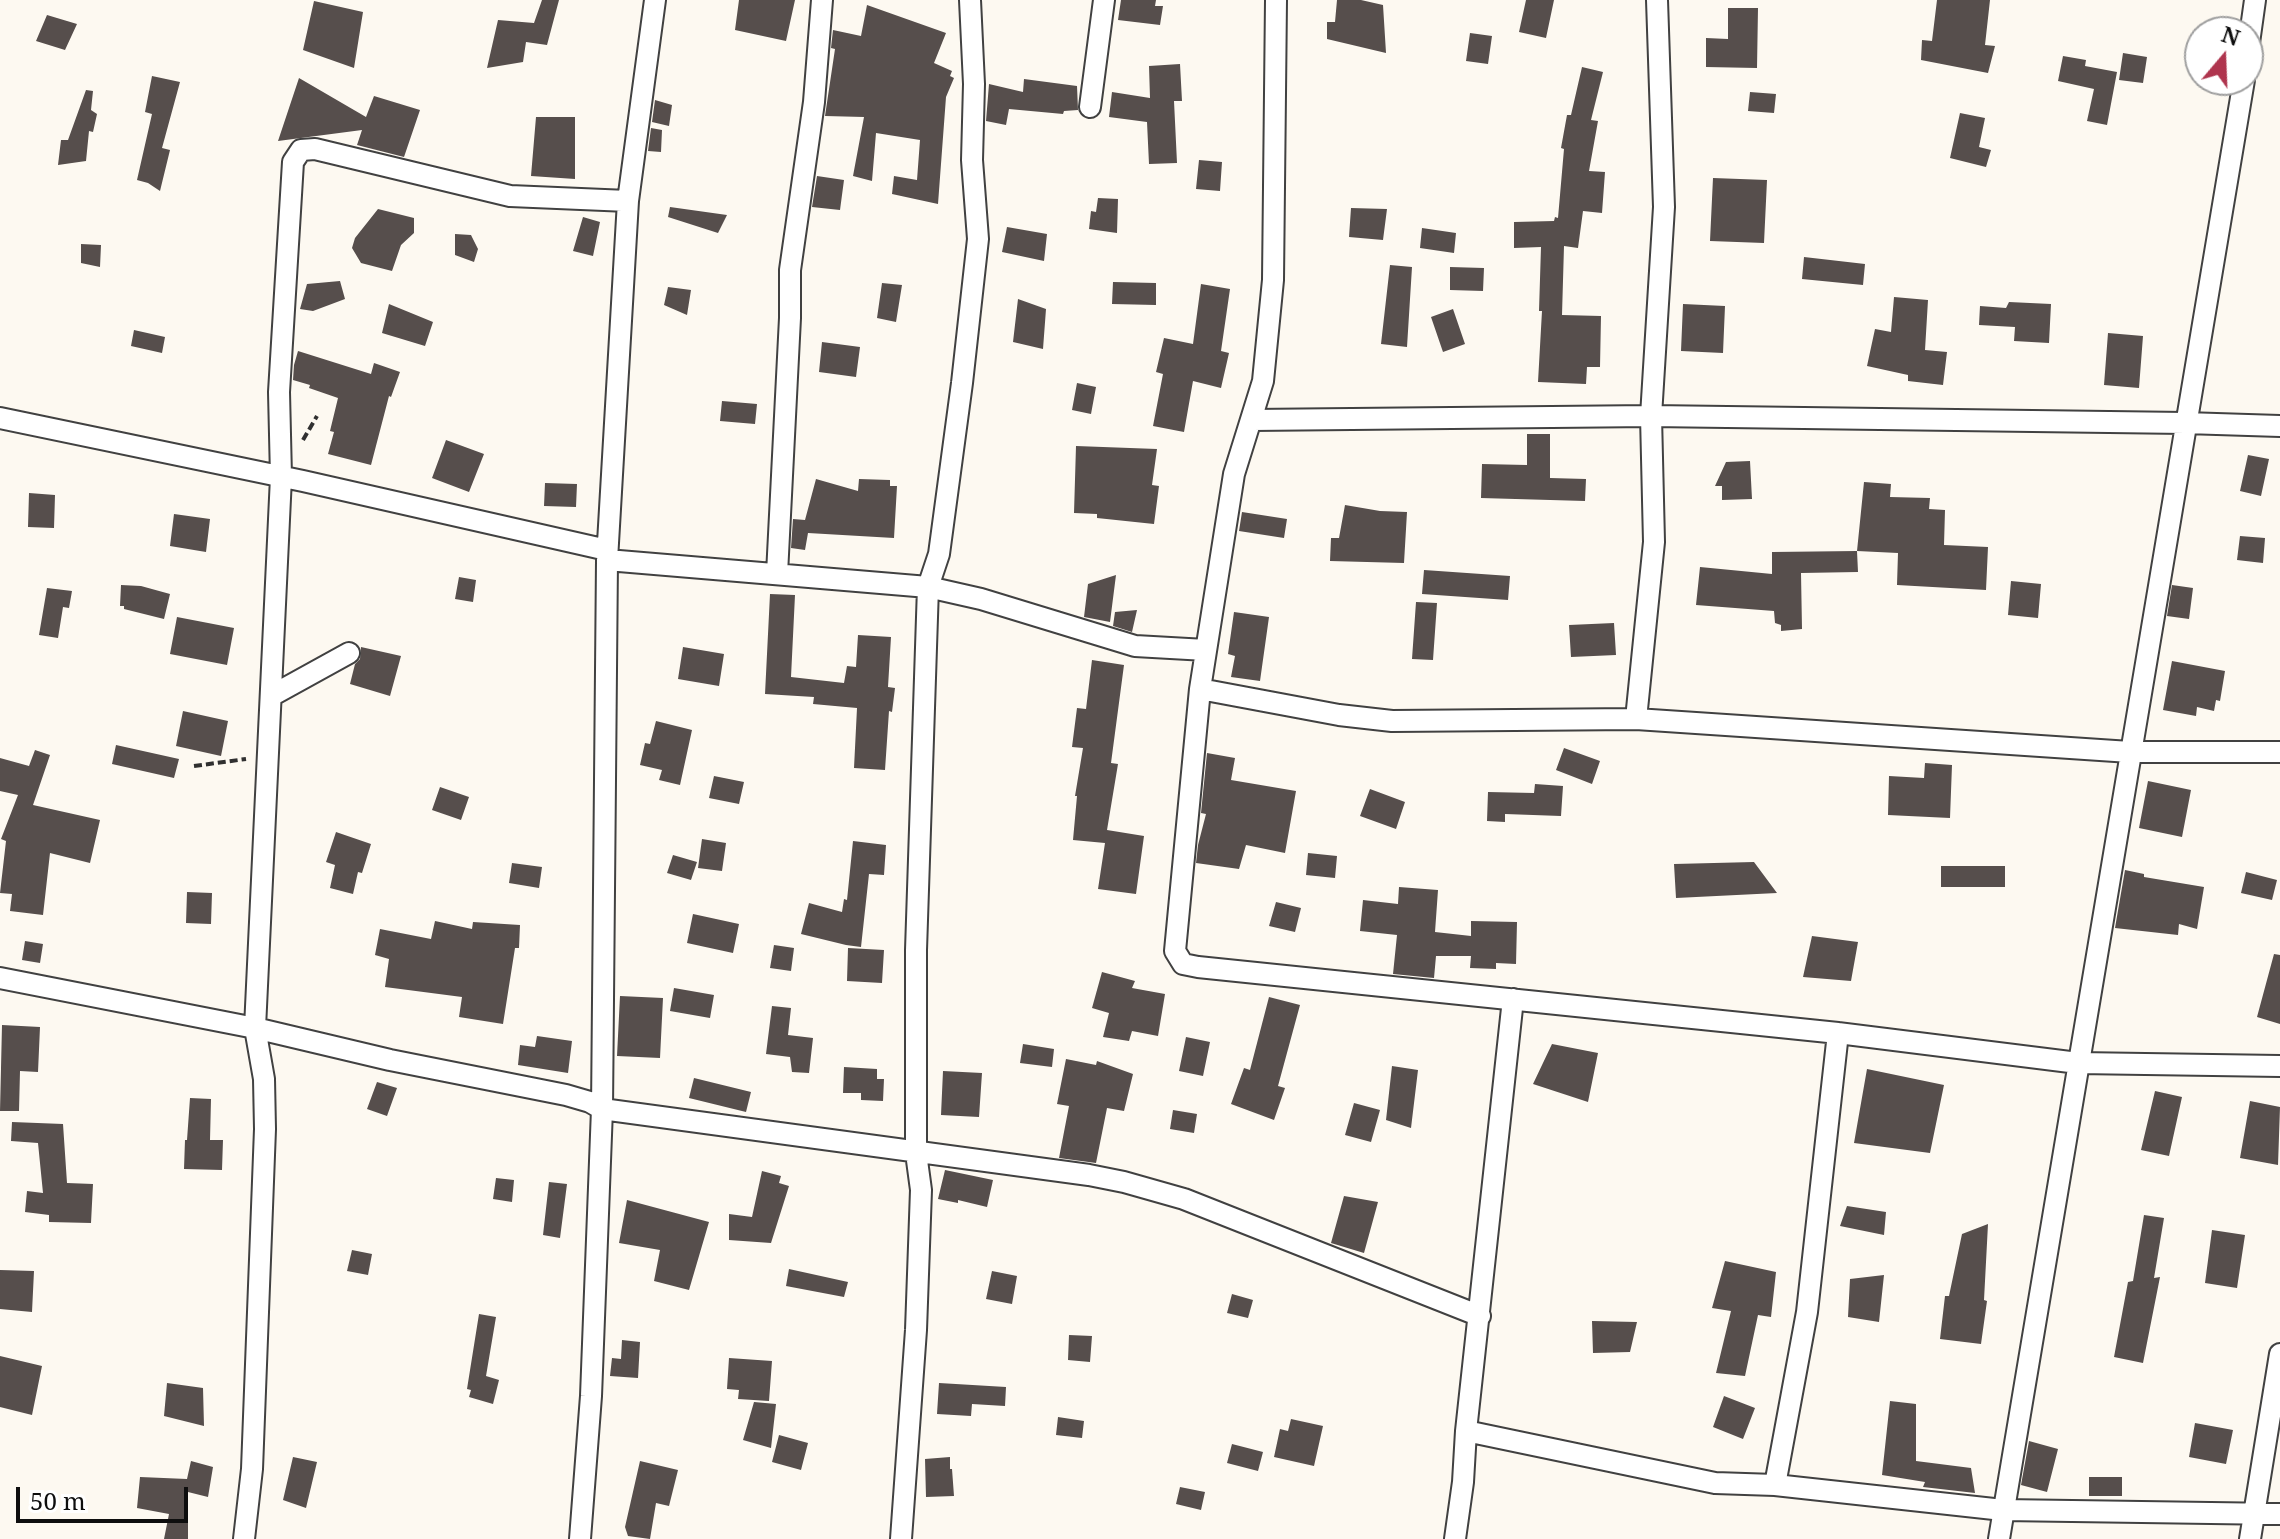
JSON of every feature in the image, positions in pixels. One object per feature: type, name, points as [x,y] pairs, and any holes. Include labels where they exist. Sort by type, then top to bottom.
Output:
[{"type":"street","points":[[580,1539],[591,1396],[602,1109],[607,555],[628,201],[655,0]]},
{"type":"street","points":[[777,574],[790,270],[814,102],[822,0]]},
{"type":"street","points":[[901,1539],[920,1237],[921,1190],[916,1153],[916,950],[928,587],[939,554],[978,239],[972,160],[974,84],[970,0]]},
{"type":"street","points":[[1090,107],[1104,0]]},
{"type":"street","points":[[1276,0],[1273,280],[1263,381],[1232,487],[1200,689],[1175,951],[1183,964],[1838,1033],[2078,1063],[2280,1066]]},
{"type":"street","points":[[1636,719],[1654,542],[1651,416],[1664,207],[1657,0]]},
{"type":"street","points":[[1999,1539],[2241,96]]},
{"type":"street","points":[[244,1539],[252,1469],[265,1129],[264,1079],[255,1028],[281,477],[280,377],[293,162],[301,150],[315,149],[510,196],[628,201]]},
{"type":"street","points":[[1252,420],[1651,416],[2280,426]]},
{"type":"street","points":[[0,418],[281,477],[607,555],[928,587],[981,599],[1135,646],[1206,650]]},
{"type":"street","points":[[271,696],[349,653]]},
{"type":"street","points":[[1200,689],[1339,715],[1392,721],[1636,719],[2130,752],[2280,752]]},
{"type":"street","points":[[0,978],[255,1028],[390,1060],[566,1095],[602,1109],[1089,1175],[1139,1186],[1184,1199],[1480,1316]]},
{"type":"street","points":[[1455,1539],[1513,999]]},
{"type":"street","points":[[1775,1485],[1807,1312],[1838,1033]]},
{"type":"street","points":[[2250,1539],[2280,1354]]},
{"type":"street","points":[[1466,1431],[1715,1483],[1775,1485],[2003,1510],[2280,1514]]},
{"type":"path","points":[[194,766],[268,756]]},
{"type":"building","points":[[542,0],[559,0],[547,45],[526,42],[523,62],[487,68],[498,20],[534,23]]},
{"type":"building","points":[[739,0],[795,0],[786,41],[735,30]]},
{"type":"building","points":[[1121,0],[1156,0],[1155,6],[1163,6],[1160,25],[1118,20]]},
{"type":"building","points":[[1337,0],[1361,0],[1383,5],[1386,53],[1327,39],[1327,22],[1335,22]]},
{"type":"building","points":[[1526,0],[1554,0],[1546,38],[1519,32]]},
{"type":"building","points":[[1937,0],[1990,0],[1985,45],[1995,46],[1988,73],[1921,60],[1922,40],[1932,41]]},
{"type":"building","points":[[314,1],[363,12],[354,68],[303,50]]},
{"type":"building","points":[[867,5],[946,33],[934,63],[952,71],[950,76],[954,78],[946,97],[938,204],[892,194],[894,176],[917,180],[920,140],[876,133],[872,181],[853,176],[864,117],[825,116],[835,49],[831,48],[833,30],[861,36]]},
{"type":"building","points":[[1728,8],[1758,8],[1757,68],[1706,67],[1706,38],[1728,39]]},
{"type":"building","points":[[47,15],[77,24],[65,50],[36,41]]},
{"type":"building","points":[[1470,33],[1492,36],[1488,64],[1466,61]]},
{"type":"building","points":[[2123,53],[2147,57],[2143,83],[2119,80]]},
{"type":"building","points":[[2063,56],[2086,60],[2085,66],[2117,72],[2107,125],[2087,121],[2094,89],[2058,81]]},
{"type":"building","points":[[1180,64],[1182,101],[1174,101],[1177,163],[1149,164],[1147,122],[1109,117],[1112,92],[1150,98],[1149,66]]},
{"type":"building","points":[[1582,67],[1603,72],[1591,120],[1598,121],[1589,171],[1605,172],[1602,213],[1583,211],[1578,248],[1564,246],[1562,315],[1601,316],[1600,367],[1587,367],[1586,384],[1538,382],[1542,311],[1539,311],[1541,247],[1514,248],[1514,222],[1554,221],[1555,217],[1558,218],[1564,149],[1561,148],[1567,115],[1571,115]]},
{"type":"building","points":[[152,76],[180,82],[162,148],[170,150],[160,191],[137,180],[152,114],[145,112]]},
{"type":"building","points":[[299,78],[366,117],[374,96],[420,110],[404,157],[357,145],[362,130],[278,141]]},
{"type":"building","points":[[1024,79],[1077,86],[1078,110],[1064,111],[1063,114],[1009,109],[1006,125],[986,121],[989,84],[1023,92]]},
{"type":"building","points":[[86,90],[93,91],[91,110],[97,114],[93,132],[89,131],[86,161],[58,165],[61,140],[68,140]]},
{"type":"building","points":[[1750,92],[1776,94],[1774,113],[1748,111]]},
{"type":"building","points":[[655,100],[672,105],[669,126],[652,122]]},
{"type":"building","points":[[1960,113],[1985,118],[1979,147],[1991,150],[1986,167],[1950,158]]},
{"type":"building","points":[[536,117],[575,117],[575,179],[531,176]]},
{"type":"building","points":[[651,128],[662,130],[661,152],[648,151]]},
{"type":"building","points":[[1199,160],[1222,162],[1220,191],[1196,189]]},
{"type":"building","points":[[817,176],[844,180],[840,210],[812,207]]},
{"type":"building","points":[[1713,178],[1767,180],[1764,243],[1710,241]]},
{"type":"building","points":[[1098,198],[1118,199],[1117,233],[1089,229],[1091,211],[1096,212]]},
{"type":"building","points":[[670,207],[727,215],[718,233],[668,217]]},
{"type":"building","points":[[1351,208],[1387,209],[1383,240],[1349,237]]},
{"type":"building","points":[[378,209],[414,218],[414,233],[401,245],[392,271],[361,263],[352,248],[355,238]]},
{"type":"building","points":[[583,217],[600,222],[593,256],[573,251]]},
{"type":"building","points":[[1007,227],[1047,234],[1044,261],[1002,252]]},
{"type":"building","points":[[1422,228],[1456,233],[1454,253],[1420,248]]},
{"type":"building","points":[[455,234],[471,235],[478,249],[474,262],[455,255]]},
{"type":"building","points":[[81,244],[101,245],[100,267],[81,263]]},
{"type":"building","points":[[1804,257],[1865,264],[1863,285],[1802,279]]},
{"type":"building","points":[[1390,265],[1412,267],[1407,347],[1381,344]]},
{"type":"building","points":[[1450,267],[1484,268],[1483,291],[1450,290]]},
{"type":"building","points":[[340,281],[345,299],[313,311],[300,309],[307,284]]},
{"type":"building","points":[[1113,282],[1156,283],[1156,305],[1112,304]]},
{"type":"building","points":[[882,283],[902,285],[896,322],[877,318]]},
{"type":"building","points":[[1201,284],[1230,289],[1221,351],[1229,353],[1221,388],[1193,381],[1184,432],[1153,426],[1163,374],[1156,372],[1164,338],[1193,344]]},
{"type":"building","points":[[668,287],[691,290],[687,315],[664,305]]},
{"type":"building","points":[[1894,297],[1928,300],[1925,350],[1947,352],[1943,385],[1908,381],[1908,375],[1867,366],[1875,329],[1891,332]]},
{"type":"building","points":[[1018,299],[1046,309],[1043,349],[1013,342]]},
{"type":"building","points":[[2009,302],[2051,304],[2049,343],[2014,341],[2015,327],[1979,325],[1980,306],[2006,308]]},
{"type":"building","points":[[389,304],[433,322],[425,346],[382,333]]},
{"type":"building","points":[[1683,304],[1725,306],[1723,353],[1681,351]]},
{"type":"building","points":[[1453,309],[1465,344],[1443,352],[1431,317]]},
{"type":"building","points":[[134,330],[165,337],[162,353],[131,346]]},
{"type":"building","points":[[2108,333],[2143,336],[2139,388],[2104,385]]},
{"type":"building","points":[[822,342],[860,347],[856,377],[819,372]]},
{"type":"building","points":[[298,351],[371,374],[374,363],[400,372],[389,396],[371,465],[328,454],[338,398],[293,380]]},
{"type":"building","points":[[1077,383],[1096,387],[1091,414],[1072,410]]},
{"type":"building","points":[[722,401],[757,404],[755,424],[720,421]]},
{"type":"building","points":[[1527,434],[1550,434],[1550,478],[1586,479],[1585,501],[1481,498],[1482,464],[1527,465]]},
{"type":"building","points":[[446,440],[484,454],[469,492],[432,478]]},
{"type":"building","points":[[1076,446],[1157,449],[1152,485],[1159,486],[1154,524],[1074,513]]},
{"type":"building","points":[[2248,455],[2269,459],[2261,496],[2240,491]]},
{"type":"building","points":[[1750,461],[1752,499],[1722,500],[1722,486],[1715,486],[1726,462]]},
{"type":"building","points":[[816,479],[858,491],[859,479],[890,480],[890,486],[897,486],[894,538],[808,533],[805,550],[791,548],[793,519],[805,520]]},
{"type":"building","points":[[1864,482],[1891,484],[1890,497],[1930,498],[1929,509],[1945,510],[1944,545],[1988,547],[1986,590],[1897,585],[1898,553],[1857,551]]},
{"type":"building","points":[[545,483],[577,484],[576,507],[544,506]]},
{"type":"building","points":[[29,493],[55,495],[54,528],[28,527]]},
{"type":"building","points":[[1345,505],[1407,512],[1404,563],[1330,561],[1331,538],[1339,538]]},
{"type":"building","points":[[1242,512],[1287,519],[1284,538],[1239,531]]},
{"type":"building","points":[[174,514],[210,519],[206,552],[170,546]]},
{"type":"building","points":[[2240,536],[2265,538],[2263,563],[2237,560]]},
{"type":"building","points":[[1857,551],[1858,572],[1801,573],[1802,629],[1781,631],[1781,625],[1775,623],[1774,611],[1696,605],[1700,567],[1772,574],[1772,552]]},
{"type":"building","points":[[1424,570],[1510,576],[1508,600],[1422,594]]},
{"type":"building","points":[[1116,575],[1110,622],[1084,617],[1088,584]]},
{"type":"building","points":[[459,577],[476,580],[473,602],[455,599]]},
{"type":"building","points":[[2011,581],[2041,584],[2038,618],[2008,615]]},
{"type":"building","points":[[121,585],[141,586],[170,594],[164,619],[120,606]]},
{"type":"building","points":[[2172,585],[2193,588],[2189,619],[2167,616]]},
{"type":"building","points":[[47,588],[72,591],[69,608],[63,607],[58,638],[39,635]]},
{"type":"building","points":[[770,594],[795,595],[791,677],[844,683],[847,666],[856,667],[858,635],[891,637],[888,687],[895,688],[892,712],[889,711],[885,770],[854,768],[857,708],[813,704],[814,697],[765,694]]},
{"type":"building","points":[[1416,602],[1437,603],[1433,660],[1412,659]]},
{"type":"building","points":[[1137,610],[1132,632],[1113,626],[1115,612]]},
{"type":"building","points":[[1234,612],[1269,617],[1260,681],[1231,677],[1235,656],[1228,654]]},
{"type":"building","points":[[177,617],[234,628],[227,665],[170,654]]},
{"type":"building","points":[[1614,623],[1616,655],[1571,657],[1569,625]]},
{"type":"building","points":[[361,647],[401,656],[390,696],[350,684],[355,664],[360,659]]},
{"type":"building","points":[[683,647],[724,654],[719,686],[678,679]]},
{"type":"building","points":[[1092,660],[1124,665],[1111,763],[1118,764],[1107,830],[1144,836],[1136,894],[1098,889],[1105,843],[1073,840],[1075,796],[1083,748],[1072,747],[1077,708],[1086,709]]},
{"type":"building","points":[[2172,661],[2225,671],[2220,701],[2216,700],[2214,711],[2197,707],[2196,716],[2163,710]]},
{"type":"building","points":[[183,711],[228,721],[221,756],[176,746]]},
{"type":"building","points":[[656,721],[692,730],[680,785],[659,780],[662,770],[640,765],[645,743],[650,744]]},
{"type":"building","points":[[116,745],[179,759],[174,778],[112,764]]},
{"type":"building","points":[[1564,748],[1600,761],[1592,784],[1556,770]]},
{"type":"building","points":[[35,750],[50,755],[33,805],[100,820],[90,863],[50,853],[43,915],[10,911],[12,894],[0,893],[6,841],[1,839],[18,795],[0,791],[0,758],[29,766]]},
{"type":"building","points":[[1207,753],[1235,758],[1231,780],[1296,791],[1285,853],[1246,845],[1239,869],[1196,863],[1206,814],[1201,813]]},
{"type":"building","points":[[1925,763],[1952,765],[1950,818],[1888,815],[1889,776],[1924,778]]},
{"type":"building","points":[[714,776],[744,782],[739,804],[709,798]]},
{"type":"building","points":[[2148,781],[2191,790],[2182,837],[2139,828]]},
{"type":"building","points":[[1535,784],[1563,786],[1561,816],[1505,814],[1505,822],[1487,821],[1488,792],[1534,793]]},
{"type":"building","points":[[440,787],[469,797],[461,820],[432,810]]},
{"type":"building","points":[[1370,789],[1405,802],[1396,829],[1360,816]]},
{"type":"building","points":[[336,832],[371,844],[362,873],[358,872],[353,894],[330,888],[335,865],[326,862]]},
{"type":"building","points":[[702,839],[726,843],[722,871],[698,868]]},
{"type":"building","points":[[853,841],[886,845],[884,875],[869,874],[861,947],[801,934],[809,903],[842,912],[844,899],[847,900]]},
{"type":"building","points":[[1308,853],[1337,856],[1335,878],[1306,875]]},
{"type":"building","points":[[673,855],[697,862],[691,880],[667,873]]},
{"type":"building","points":[[1754,862],[1777,893],[1676,898],[1674,864]]},
{"type":"building","points":[[512,863],[542,867],[539,888],[509,883]]},
{"type":"building","points":[[1941,866],[2005,866],[2005,887],[1941,887]]},
{"type":"building","points":[[2125,870],[2144,874],[2144,877],[2204,887],[2197,929],[2179,924],[2178,935],[2115,928]]},
{"type":"building","points":[[2246,872],[2277,880],[2272,900],[2241,893]]},
{"type":"building","points":[[1399,887],[1438,890],[1435,932],[1471,936],[1471,921],[1517,922],[1516,964],[1496,963],[1496,969],[1470,968],[1471,956],[1436,956],[1434,978],[1393,974],[1397,935],[1360,931],[1363,900],[1398,904]]},
{"type":"building","points":[[187,892],[212,893],[211,924],[186,923]]},
{"type":"building","points":[[1276,902],[1301,908],[1295,932],[1269,926]]},
{"type":"building","points":[[693,914],[739,924],[733,953],[687,943]]},
{"type":"building","points":[[435,921],[472,929],[473,922],[520,925],[519,948],[515,948],[503,1024],[459,1017],[462,997],[385,987],[389,959],[375,955],[380,929],[431,939]]},
{"type":"building","points":[[1812,936],[1858,942],[1851,981],[1803,977]]},
{"type":"building","points":[[25,941],[43,944],[40,963],[22,960]]},
{"type":"building","points":[[774,945],[794,948],[791,971],[770,968]]},
{"type":"building","points":[[848,948],[884,950],[882,983],[847,981]]},
{"type":"building","points":[[2274,954],[2280,955],[2280,1024],[2257,1017]]},
{"type":"building","points":[[1102,972],[1135,981],[1132,988],[1165,994],[1158,1036],[1132,1031],[1129,1041],[1103,1037],[1109,1013],[1092,1008]]},
{"type":"building","points":[[674,988],[714,995],[710,1018],[670,1011]]},
{"type":"building","points":[[620,996],[663,998],[660,1058],[617,1056]]},
{"type":"building","points":[[1269,997],[1300,1005],[1278,1086],[1285,1088],[1274,1120],[1231,1104],[1244,1068],[1250,1070]]},
{"type":"building","points":[[772,1006],[791,1008],[788,1035],[813,1038],[809,1073],[792,1072],[790,1057],[766,1054]]},
{"type":"building","points":[[2,1025],[40,1027],[38,1072],[20,1071],[19,1111],[0,1111]]},
{"type":"building","points":[[537,1036],[572,1041],[568,1073],[518,1065],[520,1045],[535,1047]]},
{"type":"building","points":[[1186,1037],[1210,1042],[1203,1076],[1179,1071]]},
{"type":"building","points":[[1023,1044],[1054,1049],[1052,1067],[1020,1063]]},
{"type":"building","points":[[1552,1044],[1598,1053],[1588,1102],[1533,1084]]},
{"type":"building","points":[[1066,1059],[1096,1065],[1097,1061],[1133,1074],[1124,1111],[1107,1108],[1096,1163],[1059,1158],[1069,1106],[1057,1104]]},
{"type":"building","points":[[1392,1066],[1418,1070],[1411,1128],[1386,1120]]},
{"type":"building","points":[[844,1067],[877,1069],[877,1079],[884,1079],[883,1101],[861,1100],[861,1093],[843,1093]]},
{"type":"building","points":[[1867,1069],[1944,1085],[1930,1153],[1854,1143]]},
{"type":"building","points":[[943,1071],[982,1073],[979,1117],[941,1115]]},
{"type":"building","points":[[694,1078],[751,1092],[746,1112],[689,1098]]},
{"type":"building","points":[[377,1082],[397,1088],[387,1116],[367,1109]]},
{"type":"building","points":[[2155,1091],[2182,1097],[2169,1156],[2141,1150]]},
{"type":"building","points":[[190,1098],[211,1099],[210,1140],[223,1140],[222,1170],[184,1169]]},
{"type":"building","points":[[2250,1101],[2280,1107],[2278,1165],[2240,1158]]},
{"type":"building","points":[[1354,1103],[1380,1110],[1371,1142],[1345,1135]]},
{"type":"building","points":[[1173,1110],[1197,1114],[1194,1133],[1170,1129]]},
{"type":"building","points":[[12,1122],[63,1124],[67,1183],[93,1184],[91,1223],[49,1222],[49,1215],[25,1212],[27,1191],[43,1193],[38,1143],[11,1141]]},
{"type":"building","points":[[945,1170],[993,1180],[987,1207],[938,1199]]},
{"type":"building","points":[[762,1171],[781,1176],[779,1183],[789,1186],[771,1243],[729,1240],[729,1214],[752,1217]]},
{"type":"building","points":[[496,1178],[514,1180],[512,1202],[493,1199]]},
{"type":"building","points":[[549,1182],[567,1184],[560,1238],[543,1235]]},
{"type":"building","points":[[1344,1196],[1378,1202],[1364,1253],[1331,1243]]},
{"type":"building","points":[[627,1200],[709,1222],[689,1290],[654,1281],[660,1250],[619,1243]]},
{"type":"building","points":[[1847,1206],[1886,1212],[1884,1235],[1840,1226]]},
{"type":"building","points":[[2144,1215],[2164,1218],[2154,1278],[2160,1277],[2143,1363],[2114,1357],[2128,1282],[2133,1281]]},
{"type":"building","points":[[1988,1224],[1984,1300],[1987,1301],[1981,1344],[1940,1339],[1945,1296],[1949,1296],[1962,1234]]},
{"type":"building","points":[[2212,1230],[2245,1235],[2237,1288],[2205,1283]]},
{"type":"building","points":[[352,1250],[372,1254],[368,1275],[347,1271]]},
{"type":"building","points":[[1725,1261],[1776,1272],[1771,1317],[1758,1315],[1745,1376],[1716,1373],[1731,1311],[1712,1308]]},
{"type":"building","points":[[789,1269],[848,1282],[844,1297],[786,1286]]},
{"type":"building","points":[[0,1270],[34,1271],[32,1312],[0,1309]]},
{"type":"building","points":[[992,1271],[1017,1276],[1012,1304],[986,1299]]},
{"type":"building","points":[[1884,1275],[1879,1322],[1848,1317],[1850,1279]]},
{"type":"building","points":[[1232,1294],[1253,1300],[1248,1318],[1227,1313]]},
{"type":"building","points":[[479,1314],[496,1317],[486,1376],[499,1380],[493,1404],[469,1397],[471,1390],[467,1389]]},
{"type":"building","points":[[1592,1321],[1637,1322],[1630,1352],[1593,1353]]},
{"type":"building","points":[[1069,1335],[1092,1336],[1090,1362],[1068,1360]]},
{"type":"building","points":[[622,1340],[640,1342],[638,1378],[610,1376],[612,1358],[621,1359]]},
{"type":"building","points":[[0,1356],[42,1366],[32,1415],[0,1407]]},
{"type":"building","points":[[729,1358],[772,1361],[769,1401],[738,1399],[739,1390],[727,1389]]},
{"type":"building","points":[[167,1383],[203,1388],[204,1426],[164,1416]]},
{"type":"building","points":[[939,1383],[1006,1387],[1005,1406],[972,1404],[971,1416],[937,1414]]},
{"type":"building","points":[[1724,1396],[1755,1408],[1743,1439],[1713,1427]]},
{"type":"building","points":[[1890,1401],[1916,1404],[1916,1461],[1971,1468],[1975,1493],[1923,1487],[1925,1482],[1882,1475]]},
{"type":"building","points":[[754,1402],[776,1404],[771,1448],[743,1440]]},
{"type":"building","points":[[1058,1417],[1084,1421],[1082,1438],[1056,1435]]},
{"type":"building","points":[[1291,1419],[1323,1426],[1314,1466],[1274,1457],[1280,1429],[1288,1431]]},
{"type":"building","points":[[2195,1423],[2233,1430],[2226,1464],[2189,1457]]},
{"type":"building","points":[[779,1435],[808,1443],[801,1470],[772,1462]]},
{"type":"building","points":[[2029,1441],[2058,1449],[2047,1492],[2021,1485]]},
{"type":"building","points":[[1232,1444],[1263,1452],[1258,1471],[1227,1463]]},
{"type":"building","points":[[293,1457],[317,1462],[306,1508],[283,1500]]},
{"type":"building","points":[[950,1457],[954,1496],[926,1497],[925,1459]]},
{"type":"building","points":[[191,1461],[213,1467],[208,1497],[188,1492],[188,1539],[164,1539],[169,1514],[137,1508],[140,1477],[187,1479]]},
{"type":"building","points":[[640,1461],[678,1470],[669,1506],[656,1503],[650,1539],[628,1536],[625,1527]]},
{"type":"building","points":[[2089,1477],[2122,1477],[2122,1496],[2089,1496]]},
{"type":"building","points":[[1180,1487],[1205,1492],[1201,1510],[1176,1504]]}]
